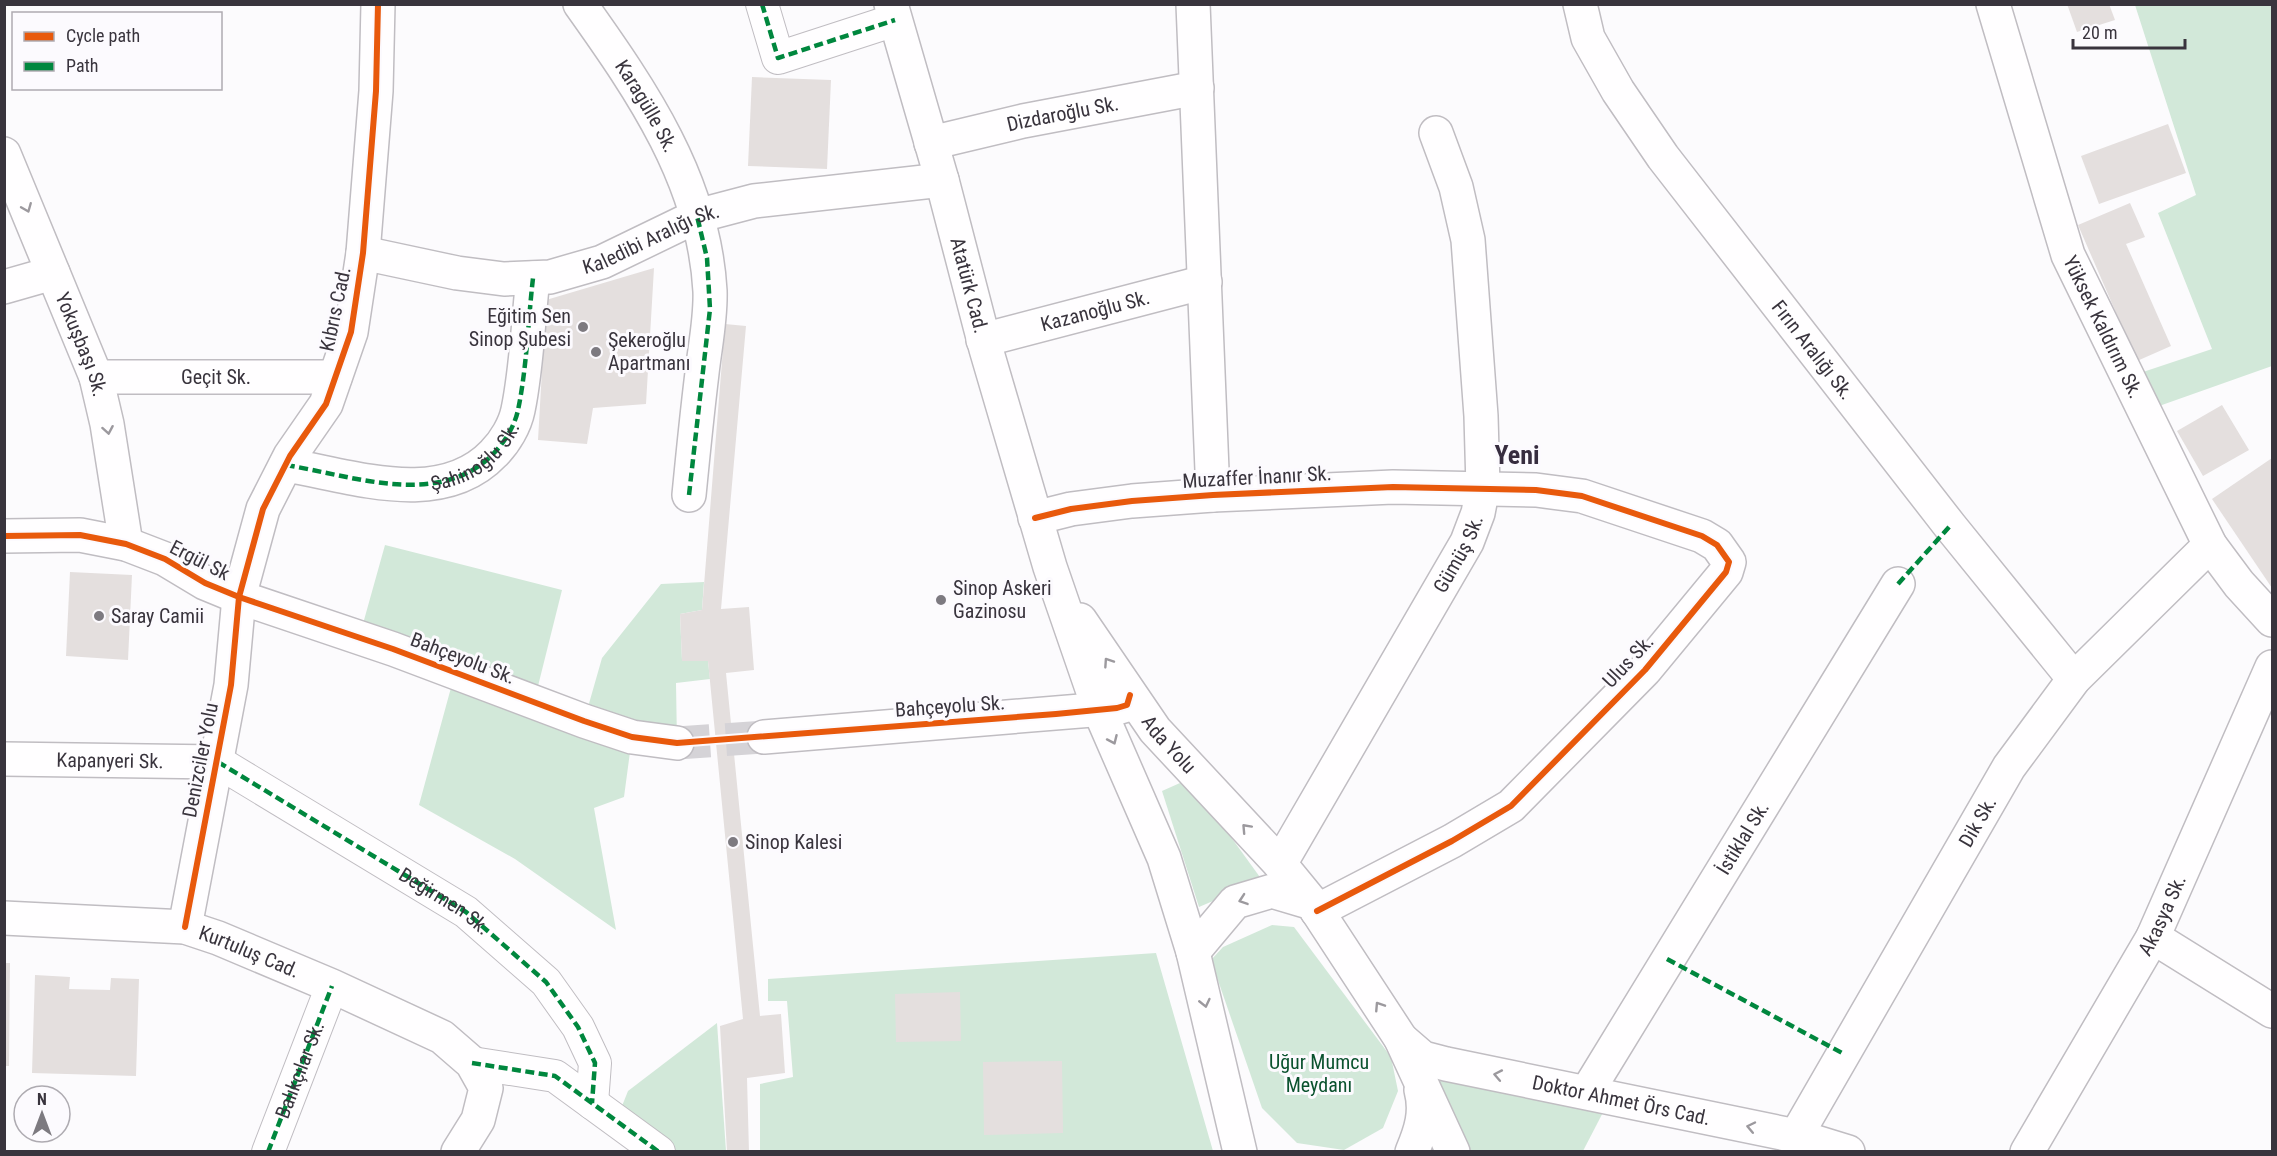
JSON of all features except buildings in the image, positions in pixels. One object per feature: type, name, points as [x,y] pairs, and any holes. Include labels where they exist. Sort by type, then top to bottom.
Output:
[{"type":"street","name":"Kıbrıs Cad.","points":[[240,597],[263,509],[286,465],[326,404],[351,332],[363,253],[376,91],[378,4]]},
{"type":"street","name":"Karagülle Sk.","points":[[580,4],[636,85],[675,152],[697,216],[707,258],[710,309],[689,495]]},
{"type":"street","points":[[762,4],[778,58],[893,12]]},
{"type":"street","points":[[1193,4],[1213,495]]},
{"type":"street","name":"Fırın Aralığı Sk.","points":[[1580,4],[1588,38],[1618,91],[1662,158],[1950,526],[2074,679]]},
{"type":"street","name":"Yüksek Kaldırım Sk.","points":[[1993,4],[2068,255],[2210,545],[2239,584],[2272,620]]},
{"type":"street","name":"Atatürk Cad.","points":[[893,12],[942,180],[983,340],[1050,567]]},
{"type":"street","name":"Dizdaroğlu Sk.","points":[[931,143],[1023,121],[1197,88]]},
{"type":"street","name":"Gümüş Sk.","points":[[1280,864],[1467,542],[1478,513],[1483,486],[1481,416],[1468,240],[1456,187],[1436,133]]},
{"type":"street","name":"Yokuşbaşı Sk.","points":[[4,154],[96,377],[107,424],[126,544]]},
{"type":"street","name":"Kaledibi Aralığı Sk.","points":[[363,253],[457,273],[504,279],[550,277],[602,262],[697,216],[754,201],[942,180]]},
{"type":"street","points":[[4,287],[54,273]]},
{"type":"street","name":"Şahinoğlu Sk.","points":[[286,465],[405,486],[438,485],[464,476],[484,464],[504,443],[518,412],[533,278]]},
{"type":"street","name":"Kazanoğlu Sk.","points":[[983,340],[1204,282]]},
{"type":"street","name":"Geçit Sk.","points":[[96,377],[335,377]]},
{"type":"street","name":"Muzaffer İnanır Sk.","points":[[1035,518],[1071,509],[1132,501],[1213,495],[1393,486],[1483,486]]},
{"type":"street","name":"Ulus Sk.","points":[[1314,907],[1452,841],[1511,806],[1645,670],[1726,572],[1729,562],[1717,545],[1702,536],[1582,496],[1483,486]]},
{"type":"street","name":"Ergül Sk","points":[[4,536],[80,535],[126,544],[165,559],[205,583],[240,597]]},
{"type":"street","name":"Dik Sk.","points":[[1796,1137],[2009,767],[2074,679],[2210,545]]},
{"type":"street","points":[[1050,567],[1099,709],[1164,858],[1193,952],[1240,1152]]},
{"type":"street","name":"Ada Yolu","points":[[1050,567],[1083,624],[1155,730],[1280,864],[1314,907],[1401,1039]]},
{"type":"street","name":"İstiklal Sk.","points":[[1587,1092],[1898,584]]},
{"type":"street","name":"Bahçeyolu Sk.","points":[[240,597],[393,650],[593,724],[632,737],[677,743]]},
{"type":"street","name":"Denizciler Yolu","points":[[185,927],[231,685],[240,597]]},
{"type":"street","name":"Akasya Sk.","points":[[2027,1152],[2153,937],[2272,667]]},
{"type":"street","name":"Bahçeyolu Sk.","points":[[764,737],[1117,708],[1127,705],[1130,695]]},
{"type":"street","name":"Kapanyeri Sk.","points":[[4,759],[218,762]]},
{"type":"street","name":"Değirmen Sk.","points":[[218,762],[466,912],[546,982],[578,1027],[595,1063],[592,1103]]},
{"type":"street","points":[[1193,952],[1235,902],[1272,891],[1314,907]]},
{"type":"street","name":"Kurtuluş Cad.","points":[[4,918],[185,927],[218,938],[332,986],[442,1037],[472,1062]]},
{"type":"street","points":[[2153,937],[2272,1011]]},
{"type":"street","name":"Balıkçılar Sk.","points":[[268,1152],[332,986]]},
{"type":"street","points":[[1401,1039],[1453,1152]]},
{"type":"street","name":"Doktor Ahmet Örs Cad.","points":[[1401,1039],[1423,1058],[1446,1064],[1796,1137],[1848,1152]]},
{"type":"street","points":[[472,1062],[555,1076],[659,1152]]},
{"type":"street","points":[[459,1152],[478,1120],[486,1088],[472,1062]]},
{"type":"street","points":[[1412,1152],[1423,1121],[1425,1104],[1417,1072]]},
{"type":"green space","points":[[2135,5],[2272,5],[2272,366],[2145,411],[2128,377],[2212,349],[2158,213],[2196,195]]},
{"type":"green space","points":[[385,545],[562,590],[534,702],[584,721],[602,658],[661,584],[704,582],[702,610],[680,614],[682,660],[708,661],[710,679],[676,683],[677,743],[632,737],[624,797],[594,808],[616,930],[515,859],[419,805],[455,673],[359,638]]},
{"type":"green space","points":[[1189,779],[1262,880],[1199,907],[1162,791]]},
{"type":"green space","name":"Uğur Mumcu Meydanı","points":[[1272,925],[1294,927],[1391,1057],[1398,1091],[1383,1128],[1344,1150],[1297,1143],[1262,1108],[1211,960],[1223,947]]},
{"type":"green space","points":[[1156,953],[1213,1151],[760,1152],[760,1084],[793,1077],[787,1001],[768,1001],[768,979]]},
{"type":"green space","points":[[717,1023],[726,1151],[659,1151],[616,1121],[628,1091]]},
{"type":"green space","points":[[1423,1057],[1611,1097],[1583,1151],[1453,1151]]},
{"type":"tunnel","points":[[677,743],[764,737]]},
{"type":"marked path","points":[[762,4],[778,58],[895,20]]},
{"type":"marked path","points":[[689,495],[710,309],[707,258],[697,216]]},
{"type":"marked path","points":[[286,465],[367,481],[395,484],[423,484],[449,480],[473,470],[498,449],[517,416],[533,278]]},
{"type":"marked path","points":[[1898,584],[1950,526]]},
{"type":"marked path","points":[[218,762],[466,912],[546,982],[578,1027],[595,1063],[592,1103]]},
{"type":"marked path","points":[[1667,959],[1844,1054]]},
{"type":"marked path","points":[[268,1152],[332,986]]},
{"type":"marked path","points":[[472,1063],[555,1076],[659,1152]]},
{"type":"cycle path","points":[[185,927],[231,685],[239,597],[263,509],[290,456],[326,404],[351,332],[363,253],[376,91],[378,4]]},
{"type":"cycle path","points":[[1035,518],[1071,509],[1132,501],[1213,495],[1393,487],[1536,490],[1582,496],[1702,536],[1717,545],[1729,562],[1726,572],[1645,670],[1511,806],[1452,841],[1317,911]]},
{"type":"cycle path","points":[[4,536],[80,535],[126,544],[165,559],[205,583],[239,597],[393,649],[632,737],[677,743],[1056,714],[1117,708],[1127,705],[1130,695]]},
{"type":"place","name":"Eğitim Sen Sinop Şubesi","points":[[583,327]]},
{"type":"place","name":"Şekeroğlu Apartmanı","points":[[596,352]]},
{"type":"place","name":"Sinop Askeri Gazinosu","points":[[941,600]]},
{"type":"place","name":"Saray Camii","points":[[99,616]]},
{"type":"place","name":"Sinop Kalesi","points":[[733,842]]},
{"type":"district","name":"Yeni","points":[[1517,455]]}]
